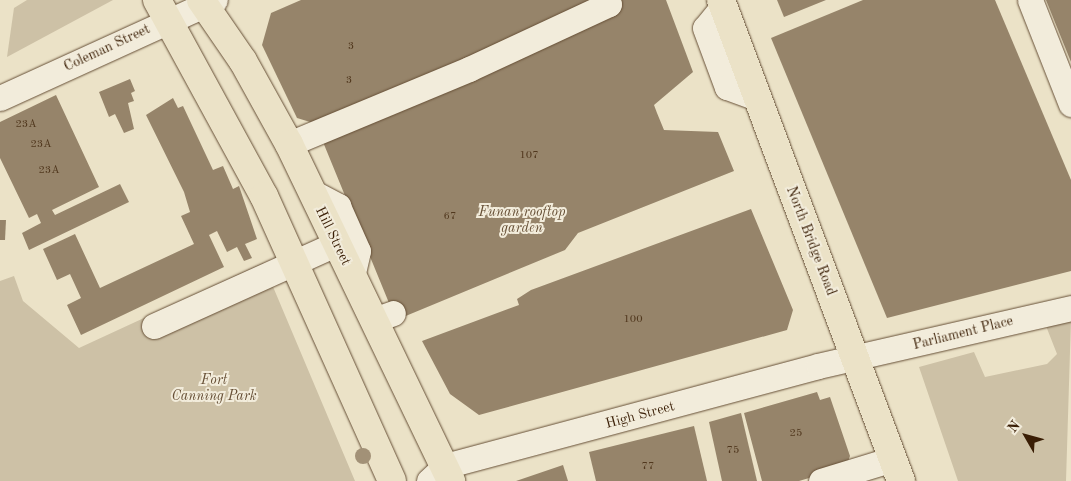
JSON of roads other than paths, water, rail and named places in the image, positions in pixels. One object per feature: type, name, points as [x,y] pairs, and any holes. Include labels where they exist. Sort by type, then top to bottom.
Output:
[{"type":"main road","name":"Hill Street","points":[[206,2],[243,61],[289,144],[352,276],[383,316],[442,476]]},
{"type":"main road","name":"North Bridge Road","points":[[722,3],[897,470]]},
{"type":"main road","points":[[162,10],[259,188],[392,481]]},
{"type":"street","points":[[289,144],[469,68],[609,4],[607,0]]},
{"type":"street","points":[[1030,0],[1071,104]]},
{"type":"street","name":"Coleman Street","points":[[0,98],[162,10],[206,2]]},
{"type":"street","points":[[312,192],[338,206],[358,251],[352,276]]},
{"type":"street","points":[[154,326],[294,265],[336,244]]},
{"type":"street","name":"Parliament Place","points":[[856,360],[1071,308]]},
{"type":"street","name":"High Street","points":[[442,476],[818,366],[856,360]]},
{"type":"street","points":[[821,481],[897,470]]},
{"type":"park label","name":"Funan rooftop garden","points":[[522,220]]},
{"type":"park label","name":"Fort Canning Park","points":[[214,388]]}]
